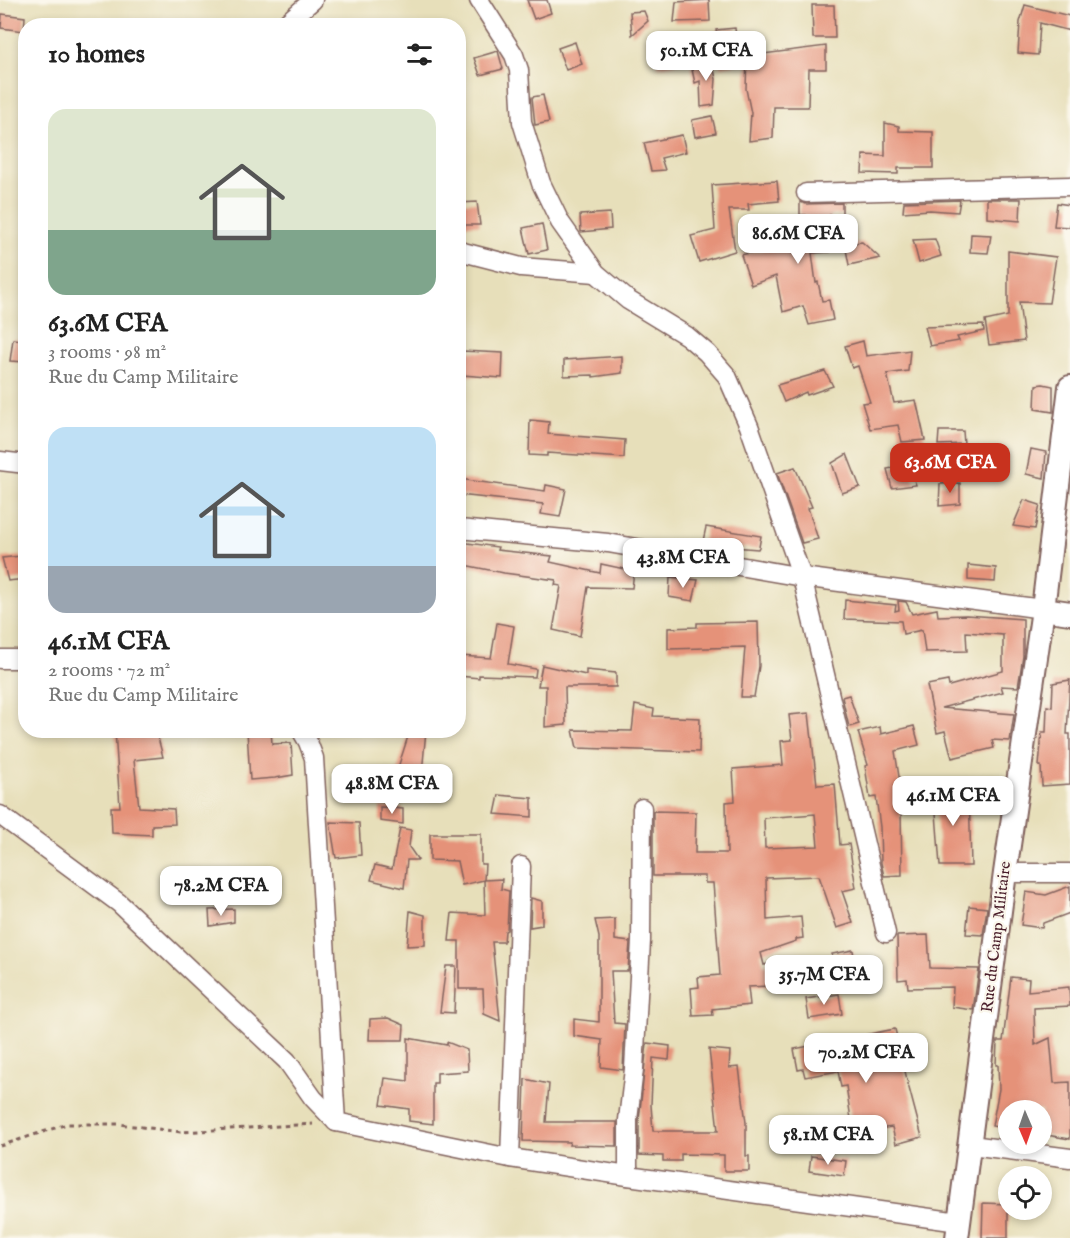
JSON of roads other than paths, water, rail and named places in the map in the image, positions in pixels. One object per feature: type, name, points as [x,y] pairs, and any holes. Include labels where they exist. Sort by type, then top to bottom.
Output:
[{"type":"street","points":[[292,18],[312,0]]},
{"type":"street","points":[[479,0],[517,62],[522,122],[541,183],[560,222],[596,273],[628,300],[687,336],[707,352],[727,376],[749,426],[802,578],[886,933]]},
{"type":"street","points":[[806,193],[1070,186]]},
{"type":"street","points":[[466,253],[521,267],[596,273]]},
{"type":"street","name":"Rue du Camp Militaire","points":[[958,1230],[1005,873],[1043,609],[1070,387]]},
{"type":"street","points":[[0,461],[18,463]]},
{"type":"street","points":[[466,530],[608,543],[802,578],[1070,613]]},
{"type":"street","points":[[0,659],[18,659]]},
{"type":"street","points":[[306,738],[314,758],[336,1122]]},
{"type":"street","points":[[628,1176],[628,1120],[641,941],[642,808]]},
{"type":"street","points":[[0,815],[118,903],[287,1061],[313,1098],[336,1122],[510,1158],[958,1230]]},
{"type":"street","points":[[510,1158],[521,866]]},
{"type":"street","points":[[1005,873],[1070,873]]},
{"type":"street","points":[[971,1145],[1070,1158]]}]
